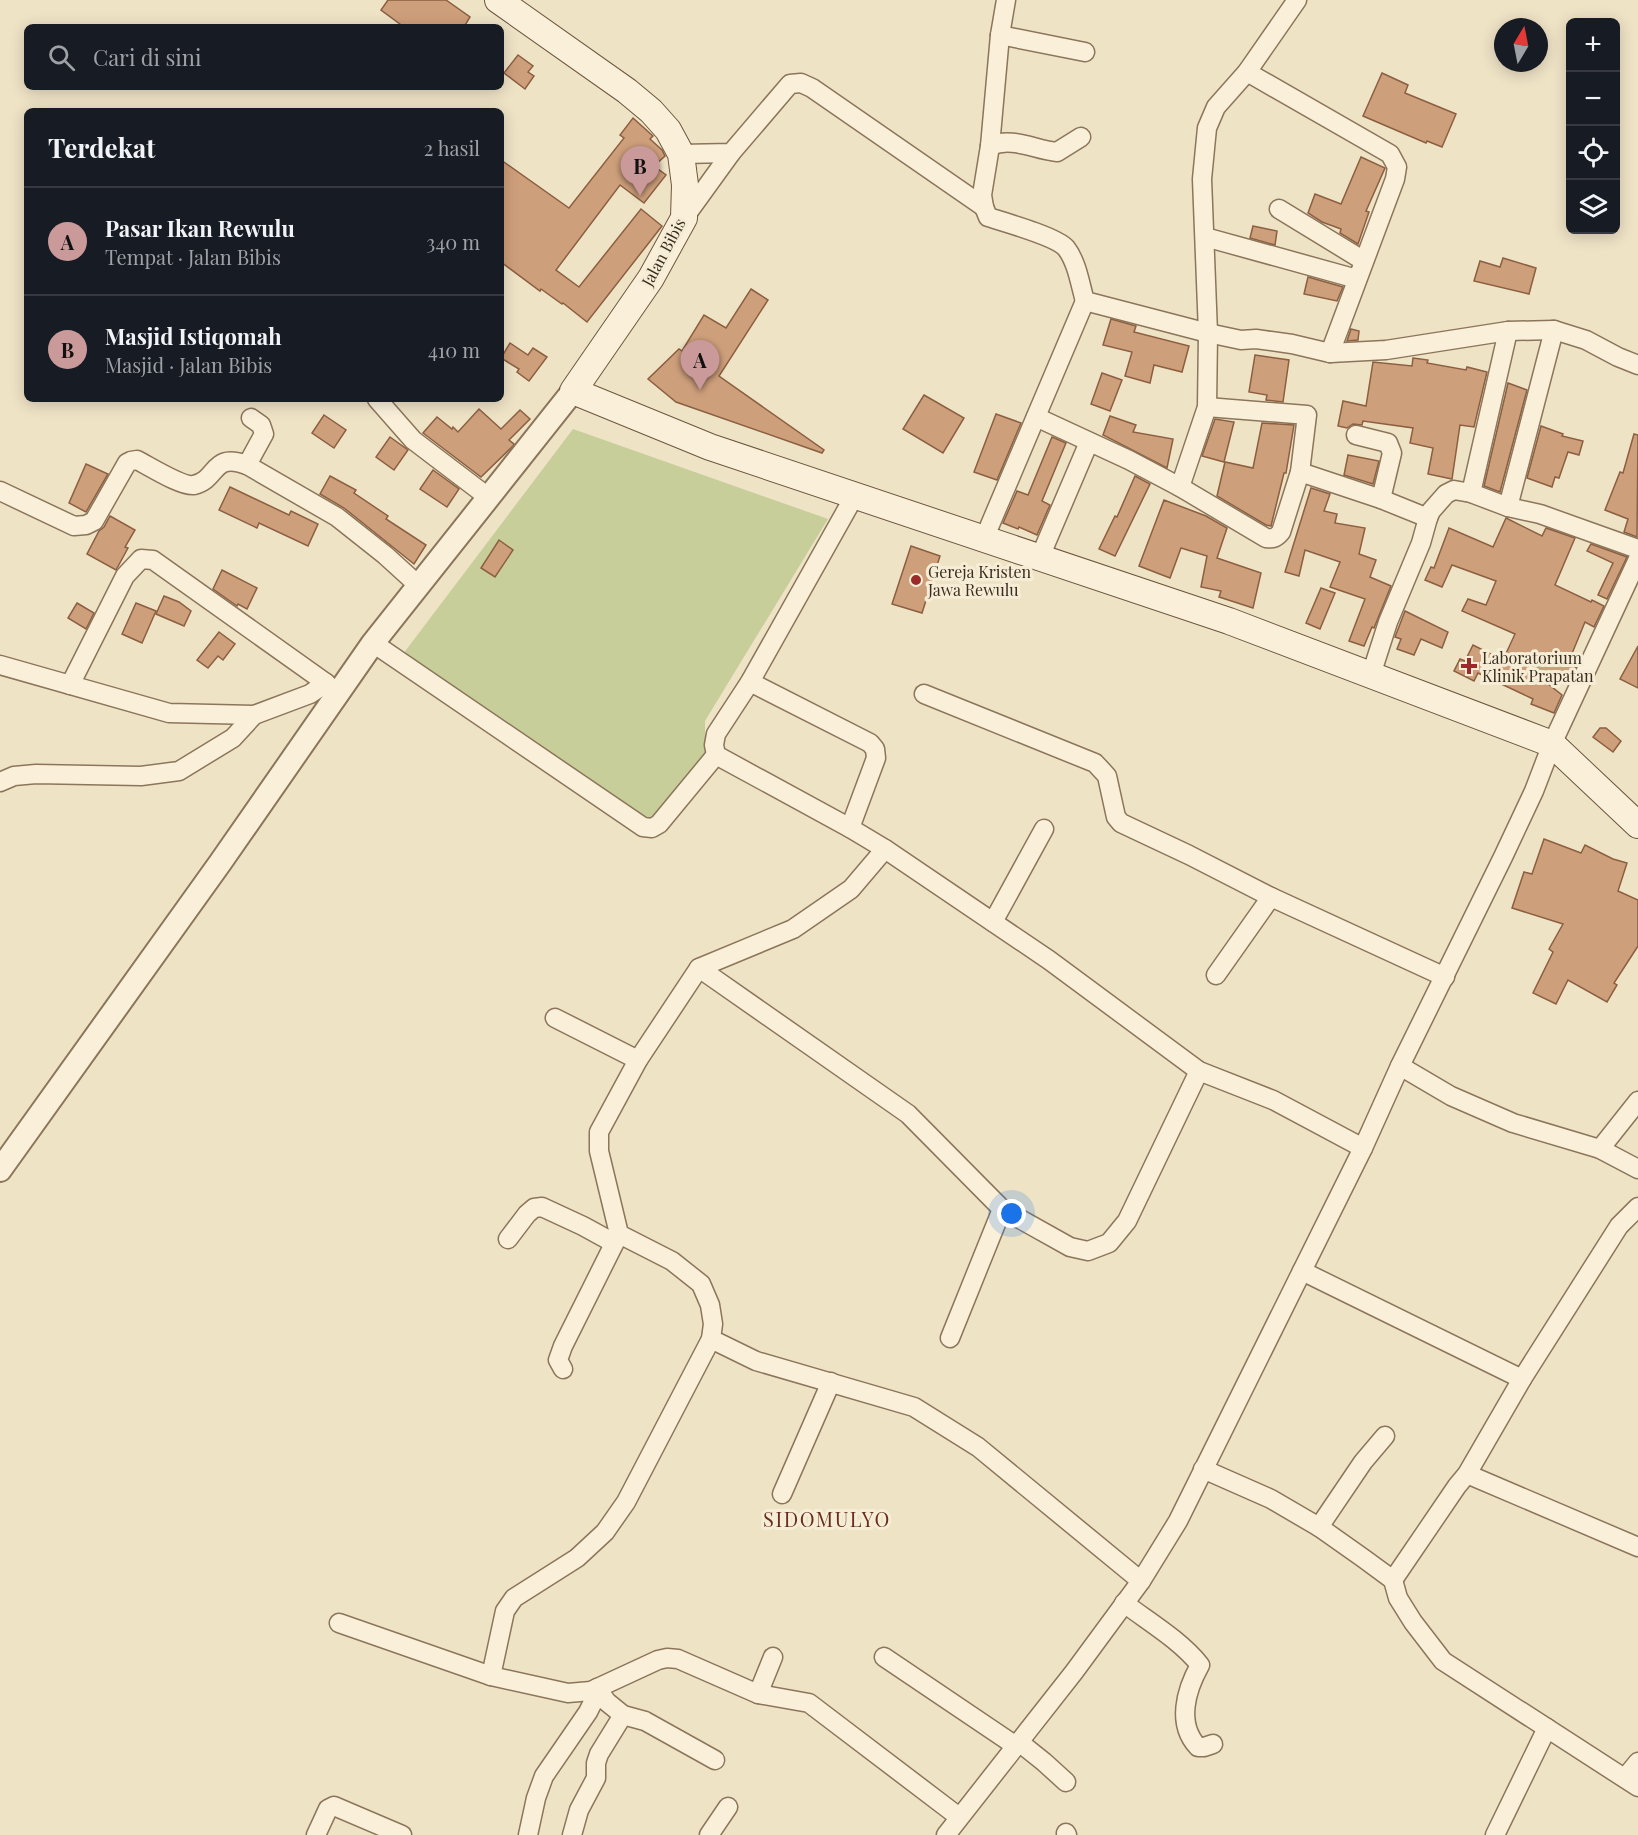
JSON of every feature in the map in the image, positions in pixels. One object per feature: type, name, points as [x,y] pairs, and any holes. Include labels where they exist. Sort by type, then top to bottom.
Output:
[{"type":"main road","name":"Jalan Bibis","points":[[498,0],[627,91],[651,111],[668,130],[681,154],[685,185],[684,218],[651,278],[573,391]]},
{"type":"main road","points":[[573,391],[710,447],[1229,621],[1552,744],[1638,825]]},
{"type":"street","points":[[984,539],[1085,301],[1074,265],[1065,247],[1051,238],[988,217],[984,207],[982,195],[990,146],[1000,34],[1006,0]]},
{"type":"street","points":[[1180,487],[1207,407],[1208,333],[1202,179],[1207,128],[1216,107],[1247,72],[1297,0]]},
{"type":"street","points":[[1000,34],[1085,51]]},
{"type":"street","points":[[1247,72],[1390,154],[1397,166],[1395,179],[1330,353]]},
{"type":"street","points":[[684,218],[731,153],[790,84],[801,83],[812,88],[984,207]]},
{"type":"street","points":[[990,146],[998,142],[1007,142],[1057,152],[1081,137]]},
{"type":"street","points":[[681,154],[731,153]]},
{"type":"street","points":[[1279,209],[1364,261]]},
{"type":"street","points":[[1205,237],[1357,279]]},
{"type":"street","points":[[1085,301],[1208,333],[1241,340],[1256,339],[1292,344],[1330,353],[1386,350],[1508,331],[1554,330],[1586,340],[1638,365]]},
{"type":"street","points":[[1508,507],[1554,330]]},
{"type":"street","points":[[1471,493],[1508,331]]},
{"type":"street","points":[[0,1170],[220,863],[332,689],[374,643],[573,391]]},
{"type":"street","points":[[380,402],[413,440],[488,497]]},
{"type":"street","points":[[1036,417],[1129,460],[1266,538],[1278,537],[1300,472],[1307,415],[1207,407]]},
{"type":"street","points":[[247,465],[264,434],[261,425],[251,418]]},
{"type":"street","points":[[1356,435],[1388,442],[1391,447],[1392,453],[1381,499]]},
{"type":"street","points":[[1040,557],[1089,442]]},
{"type":"street","points":[[0,491],[74,526],[86,525],[94,521],[127,463],[131,460],[137,460],[183,484],[193,485],[203,480],[224,462],[236,461],[247,465],[337,517],[418,585]]},
{"type":"street","points":[[1300,472],[1381,499],[1428,518]]},
{"type":"street","points":[[1371,675],[1388,622],[1421,543],[1431,511],[1446,494],[1454,490],[1471,493],[1508,507],[1540,514],[1638,549]]},
{"type":"street","points":[[716,755],[714,745],[716,734],[750,682],[855,495]]},
{"type":"street","points":[[70,685],[125,576],[141,559],[153,561],[332,689]]},
{"type":"street","points":[[946,1835],[1074,1672],[1141,1581],[1178,1521],[1363,1148],[1400,1066],[1534,791],[1552,744],[1638,559]]},
{"type":"street","points":[[374,643],[643,827],[652,828],[659,824],[716,755]]},
{"type":"street","points":[[0,664],[169,713],[254,715],[310,694],[332,689]]},
{"type":"street","points":[[750,682],[870,742],[875,749],[876,758],[850,828]]},
{"type":"street","points":[[924,694],[1095,763],[1107,776],[1116,817],[1121,823],[1271,897],[1445,977]]},
{"type":"street","points":[[0,782],[14,776],[36,774],[141,776],[178,771],[233,738],[254,715]]},
{"type":"street","points":[[716,755],[885,849],[1049,960],[1199,1071],[1274,1100],[1363,1148]]},
{"type":"street","points":[[993,922],[1044,829]]},
{"type":"street","points":[[563,1369],[558,1360],[563,1346],[617,1238],[599,1151],[599,1132],[638,1060],[699,968],[793,929],[851,889],[885,849]]},
{"type":"street","points":[[1216,975],[1271,897]]},
{"type":"street","points":[[699,968],[908,1114],[1002,1209],[1070,1248],[1088,1251],[1109,1243],[1127,1221],[1199,1071]]},
{"type":"street","points":[[555,1018],[638,1060]]},
{"type":"street","points":[[1400,1066],[1451,1096],[1513,1123],[1600,1149],[1638,1169]]},
{"type":"street","points":[[1600,1149],[1638,1101]]},
{"type":"street","points":[[491,1676],[505,1611],[514,1598],[578,1558],[605,1532],[626,1502],[711,1339],[713,1323],[710,1305],[701,1284],[672,1261],[583,1226],[542,1207],[534,1208],[527,1214],[508,1239]]},
{"type":"street","points":[[1393,1580],[1467,1474],[1522,1379],[1619,1226],[1638,1207]]},
{"type":"street","points":[[950,1338],[1002,1209]]},
{"type":"street","points":[[1302,1271],[1522,1379]]},
{"type":"street","points":[[711,1339],[756,1361],[914,1407],[978,1447],[1141,1581]]},
{"type":"street","points":[[782,1494],[831,1382]]},
{"type":"street","points":[[1319,1527],[1363,1462],[1385,1436]]},
{"type":"street","points":[[1203,1469],[1271,1499],[1319,1527],[1393,1580],[1398,1598],[1443,1661],[1632,1783],[1638,1762]]},
{"type":"street","points":[[1467,1474],[1638,1547]]},
{"type":"street","points":[[1124,1603],[1180,1646],[1200,1665],[1185,1703],[1187,1728],[1193,1742],[1198,1747],[1213,1744]]},
{"type":"street","points":[[339,1623],[491,1676],[568,1693],[594,1690],[658,1660],[678,1659],[758,1694],[809,1703],[959,1817]]},
{"type":"street","points":[[758,1694],[773,1657]]},
{"type":"street","points":[[884,1657],[1018,1744],[1044,1762],[1065,1782]]},
{"type":"street","points":[[594,1690],[623,1715],[645,1722],[715,1760]]},
{"type":"street","points":[[528,1835],[536,1798],[544,1776],[588,1712],[593,1702],[594,1690]]},
{"type":"street","points":[[572,1835],[579,1810],[596,1778],[596,1763],[599,1754],[623,1715]]},
{"type":"street","points":[[1495,1835],[1547,1728]]},
{"type":"street","points":[[316,1835],[328,1809],[334,1806],[402,1835]]},
{"type":"street","points":[[709,1835],[728,1808]]},
{"type":"green space","points":[[573,429],[828,519],[705,721],[705,764],[658,828],[403,654]]},
{"type":"building","points":[[388,0],[446,0],[470,17],[466,24],[400,24],[381,10]]},
{"type":"building","points":[[518,55],[533,66],[528,72],[534,76],[525,89],[504,73]]},
{"type":"building","points":[[1382,73],[1408,85],[1405,93],[1456,114],[1442,147],[1427,141],[1426,143],[1363,116]]},
{"type":"building","points":[[633,118],[653,136],[650,139],[662,150],[665,156],[654,166],[666,175],[644,203],[620,185],[556,270],[579,287],[641,209],[662,226],[587,322],[563,303],[541,289],[540,291],[504,264],[504,162],[569,208],[624,138],[620,135]]},
{"type":"building","points":[[1361,157],[1385,168],[1366,211],[1369,212],[1358,244],[1340,233],[1341,229],[1322,222],[1308,213],[1315,194],[1341,204]]},
{"type":"building","points":[[1253,226],[1277,231],[1275,245],[1250,238]]},
{"type":"building","points":[[1503,258],[1536,268],[1529,294],[1474,281],[1480,261],[1500,267]]},
{"type":"building","points":[[1308,277],[1343,287],[1337,301],[1304,294]]},
{"type":"building","points":[[751,289],[768,300],[719,376],[824,450],[822,453],[676,402],[648,379],[679,349],[682,351],[704,315],[726,328]]},
{"type":"building","points":[[1111,319],[1136,326],[1134,332],[1189,346],[1182,372],[1154,365],[1150,383],[1125,376],[1132,352],[1103,345]]},
{"type":"building","points":[[1351,329],[1359,331],[1358,340],[1347,341]]},
{"type":"building","points":[[510,343],[528,355],[533,348],[547,357],[529,381],[517,372],[519,369],[504,360],[504,353]]},
{"type":"building","points":[[1255,355],[1289,360],[1283,402],[1266,400],[1267,395],[1249,392]]},
{"type":"building","points":[[1413,358],[1428,360],[1427,363],[1466,370],[1467,367],[1487,372],[1474,427],[1460,425],[1452,479],[1428,474],[1433,448],[1410,443],[1413,428],[1363,421],[1362,425],[1353,424],[1347,428],[1338,426],[1343,401],[1366,406],[1373,362],[1412,366]]},
{"type":"building","points":[[1102,373],[1122,380],[1110,411],[1091,404]]},
{"type":"building","points":[[1508,383],[1527,390],[1500,492],[1484,486]]},
{"type":"building","points":[[924,395],[964,418],[943,453],[903,429]]},
{"type":"building","points":[[479,409],[501,429],[520,410],[530,419],[509,440],[514,444],[513,446],[481,477],[423,433],[437,417],[458,432]]},
{"type":"building","points":[[996,414],[1021,423],[997,480],[974,472]]},
{"type":"building","points":[[324,415],[346,430],[334,448],[312,433]]},
{"type":"building","points":[[1110,416],[1136,425],[1133,432],[1173,439],[1167,468],[1103,435]]},
{"type":"building","points":[[1215,419],[1234,422],[1224,462],[1202,456]]},
{"type":"building","points":[[1262,423],[1294,425],[1286,473],[1284,473],[1271,526],[1217,496],[1225,462],[1253,468]]},
{"type":"building","points":[[1541,426],[1563,434],[1562,436],[1583,441],[1579,455],[1568,452],[1559,478],[1555,477],[1552,487],[1527,478]]},
{"type":"building","points":[[1634,434],[1638,435],[1637,537],[1624,532],[1628,519],[1605,510],[1620,472],[1623,473]]},
{"type":"building","points":[[390,437],[408,450],[394,470],[376,457]]},
{"type":"building","points":[[1052,437],[1066,443],[1042,501],[1050,505],[1037,535],[1003,523],[1017,491],[1028,495]]},
{"type":"building","points":[[1348,455],[1379,461],[1373,484],[1344,475]]},
{"type":"building","points":[[86,464],[108,474],[86,512],[69,503]]},
{"type":"building","points":[[433,470],[459,489],[447,507],[420,489]]},
{"type":"building","points":[[330,476],[356,490],[354,493],[388,516],[386,519],[426,545],[414,564],[344,508],[320,494]]},
{"type":"building","points":[[1135,476],[1150,484],[1115,556],[1099,549],[1115,516],[1117,517]]},
{"type":"building","points":[[230,487],[289,515],[291,511],[318,524],[308,546],[259,523],[257,528],[219,510]]},
{"type":"building","points":[[1311,488],[1330,494],[1324,511],[1337,514],[1335,523],[1365,528],[1359,554],[1376,560],[1370,577],[1391,586],[1364,646],[1349,641],[1365,599],[1330,587],[1340,562],[1305,550],[1299,576],[1285,572]]},
{"type":"building","points":[[1164,500],[1206,516],[1227,528],[1217,558],[1261,573],[1253,608],[1219,597],[1221,591],[1201,587],[1207,556],[1181,548],[1170,578],[1139,566]]},
{"type":"building","points":[[110,516],[135,530],[116,570],[87,554]]},
{"type":"building","points":[[1506,518],[1542,536],[1546,528],[1575,538],[1555,585],[1604,606],[1594,627],[1585,622],[1571,656],[1579,659],[1568,683],[1552,674],[1547,683],[1562,695],[1554,713],[1531,704],[1533,699],[1478,673],[1474,681],[1454,671],[1460,659],[1465,661],[1473,645],[1503,660],[1515,634],[1462,611],[1468,599],[1486,605],[1496,581],[1452,565],[1442,587],[1425,580],[1431,567],[1434,568],[1449,528],[1493,547]]},
{"type":"building","points":[[499,540],[513,550],[495,577],[481,568]]},
{"type":"building","points":[[1591,544],[1627,557],[1607,599],[1598,595],[1613,563],[1587,551]]},
{"type":"building","name":"Gereja Kristen Jawa Rewulu","points":[[911,546],[940,556],[922,613],[892,604]]},
{"type":"building","points":[[222,570],[257,588],[247,609],[238,604],[237,606],[213,589]]},
{"type":"building","points":[[1321,588],[1335,593],[1320,629],[1306,623]]},
{"type":"building","points":[[164,596],[179,602],[191,611],[184,626],[156,614]]},
{"type":"building","points":[[77,603],[94,613],[86,629],[68,618]]},
{"type":"building","points":[[136,603],[156,611],[142,643],[122,634]]},
{"type":"building","points":[[1405,611],[1448,632],[1442,648],[1421,639],[1414,655],[1397,649],[1401,639],[1395,637]]},
{"type":"building","points":[[219,632],[235,644],[223,660],[218,656],[208,668],[197,660]]},
{"type":"building","points":[[1638,646],[1638,688],[1620,679]]},
{"type":"building","points":[[1600,728],[1606,728],[1621,741],[1613,752],[1593,737]]},
{"type":"building","points":[[1544,839],[1581,853],[1585,845],[1613,859],[1627,863],[1618,891],[1638,900],[1638,946],[1614,983],[1617,985],[1607,1002],[1568,980],[1556,1004],[1533,993],[1553,952],[1549,949],[1563,924],[1512,908],[1524,872],[1532,874]]},
{"type":"place","name":"Masjid Istiqomah","points":[[640,196]]},
{"type":"place","name":"Pasar Ikan Rewulu","points":[[700,390]]},
{"type":"place","name":"Gereja Kristen Jawa Rewulu","points":[[916,580]]},
{"type":"place","name":"Laboratorium Klinik Prapatan","points":[[1469,666]]},
{"type":"district","name":"SIDOMULYO","points":[[827,1518]]}]
